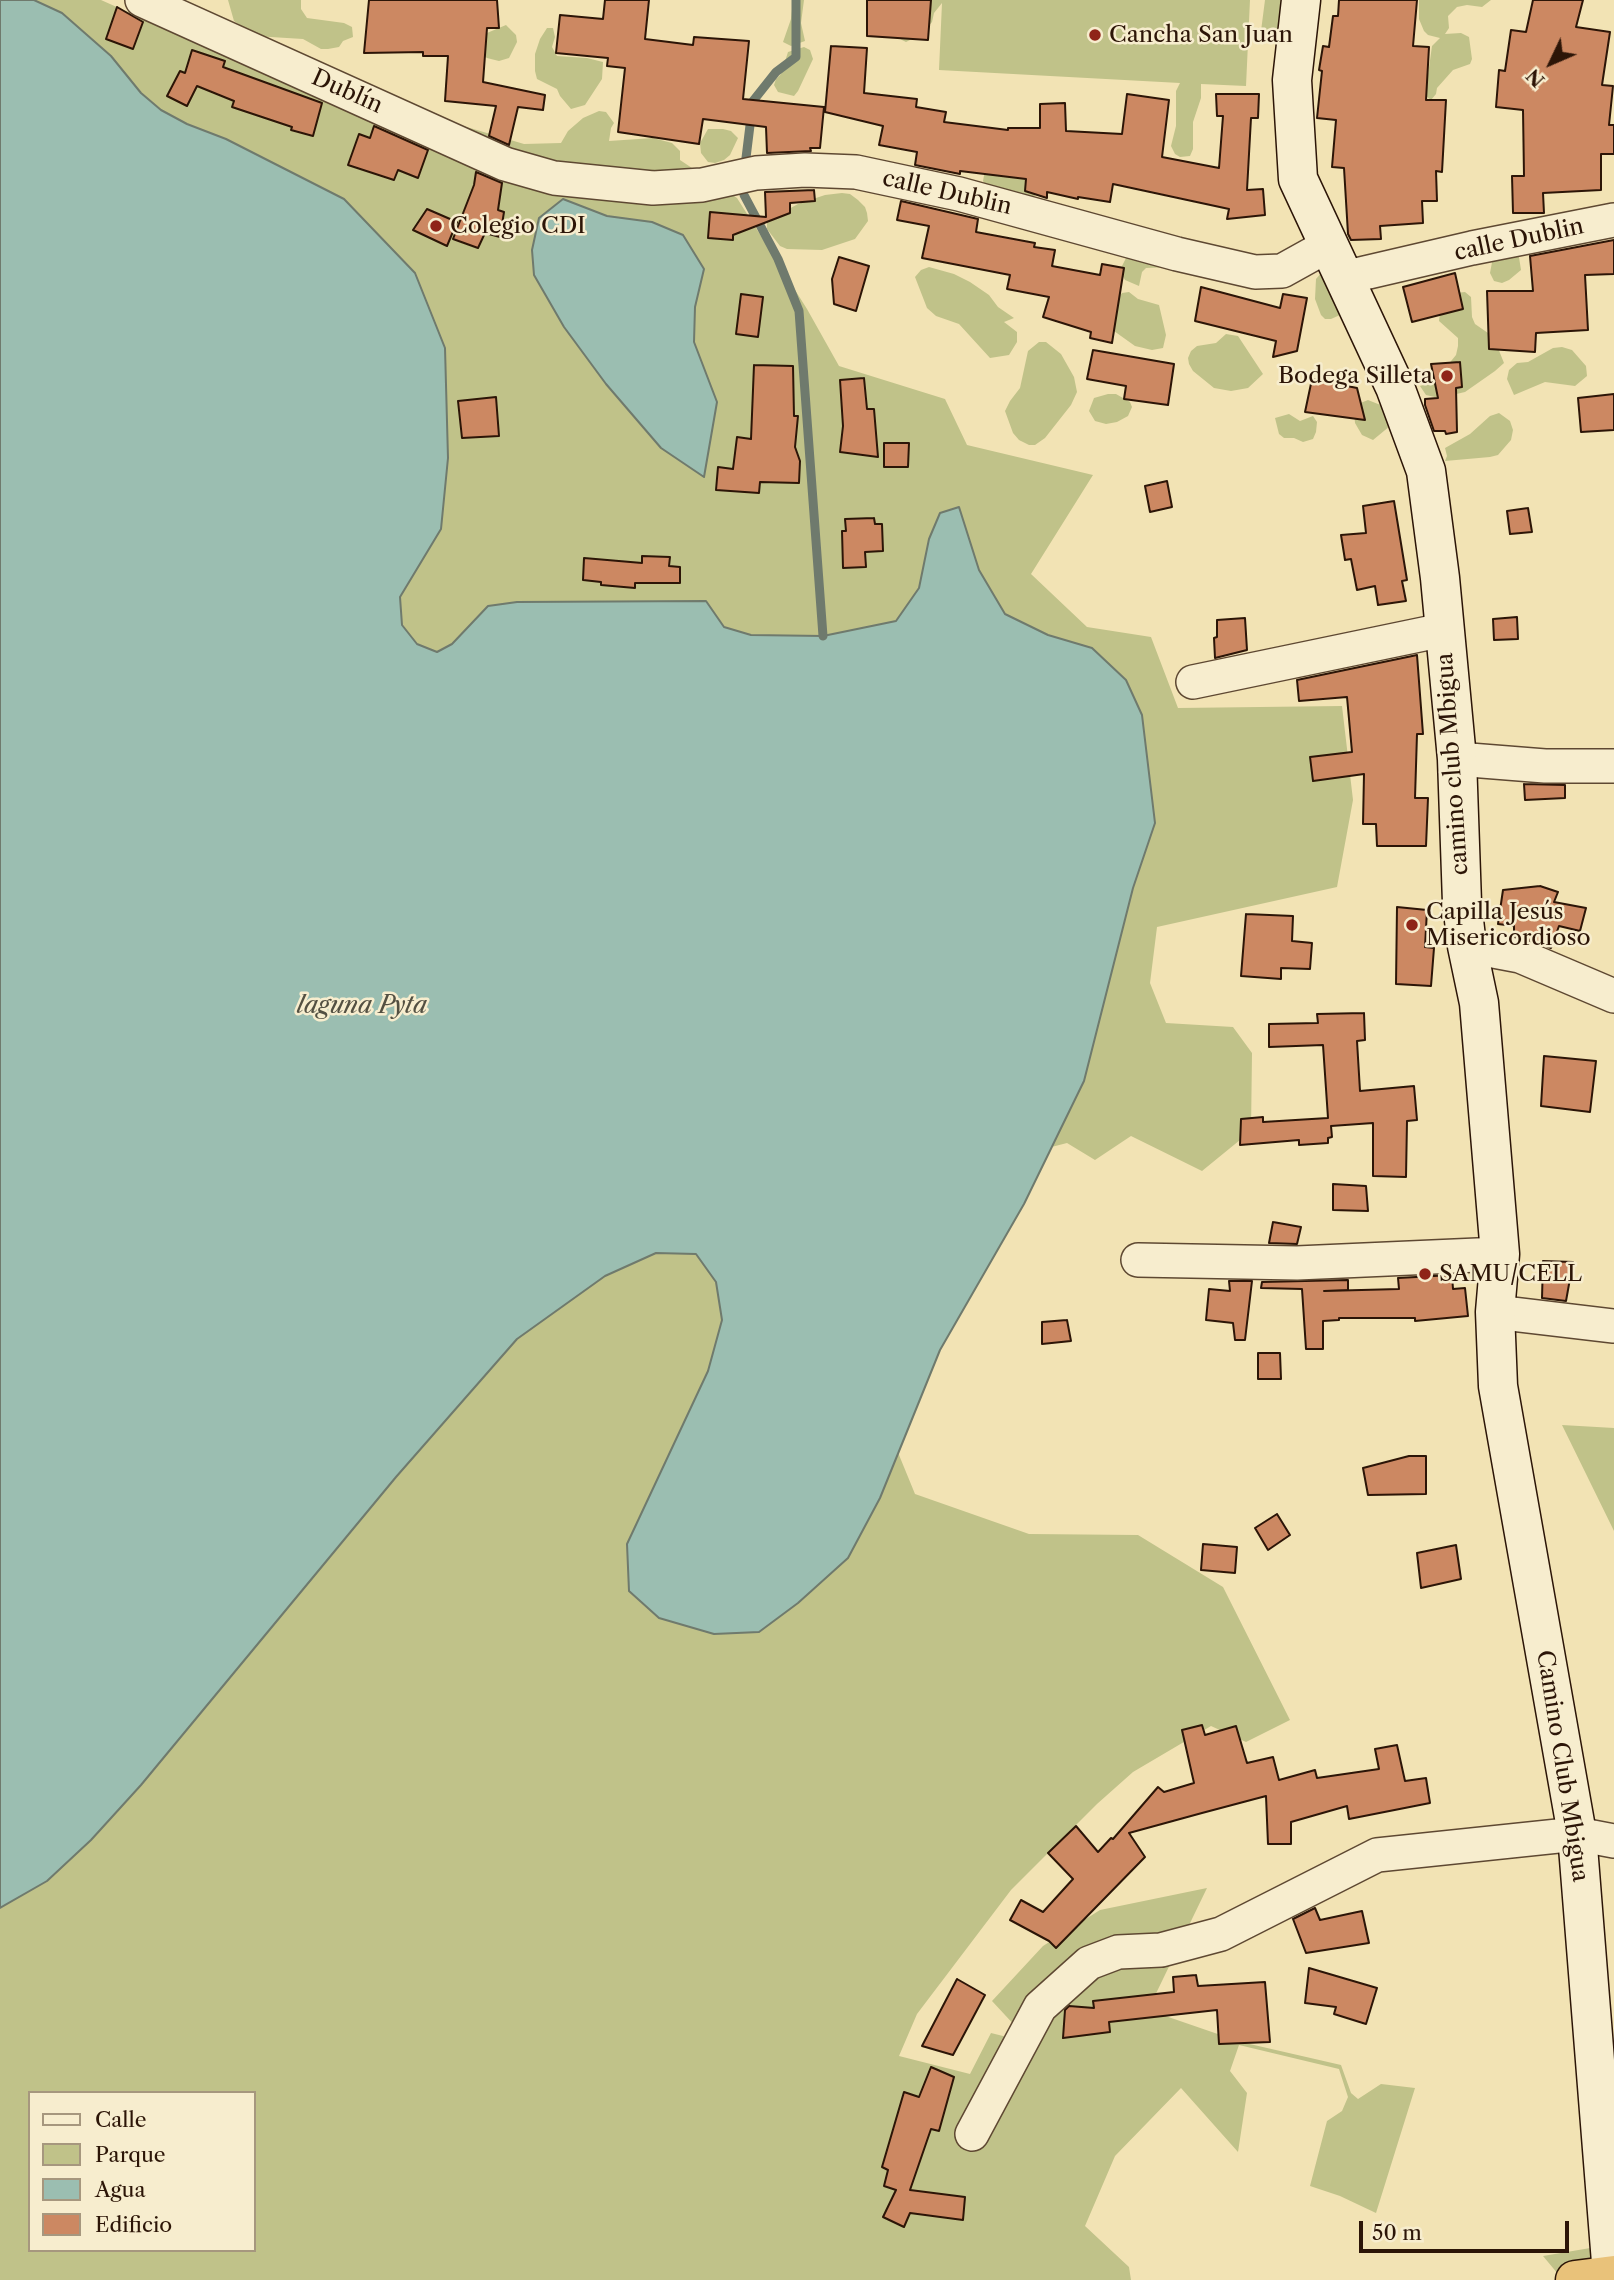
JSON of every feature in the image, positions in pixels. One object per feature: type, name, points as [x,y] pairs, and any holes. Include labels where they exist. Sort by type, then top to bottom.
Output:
[{"type":"main road","name":"camino club Mbigua","points":[[1301,0],[1292,80],[1298,179],[1395,387],[1426,471],[1440,578],[1457,759],[1466,946],[1479,1003],[1500,1254],[1495,1312],[1498,1386]]},
{"type":"main road","name":"Camino Club Mbigua","points":[[1498,1386],[1577,1834],[1603,2278]]},
{"type":"street","name":"Dublín","points":[[142,0],[505,164],[554,178]]},
{"type":"street","name":"calle Dublin","points":[[554,178],[653,187],[702,185],[756,173],[856,172],[959,194],[1177,254],[1255,271],[1282,271],[1335,262],[1472,248],[1614,220]]},
{"type":"street","points":[[1193,682],[1444,630]]},
{"type":"street","points":[[1457,759],[1545,766],[1614,766]]},
{"type":"street","points":[[1466,946],[1520,957],[1614,996]]},
{"type":"street","points":[[1138,1260],[1297,1264],[1500,1254]]},
{"type":"street","points":[[1495,1312],[1614,1326]]},
{"type":"street","points":[[972,2134],[1040,2007],[1089,1963],[1118,1952],[1161,1950],[1221,1934],[1377,1855],[1577,1834],[1614,1841]]},
{"type":"green space","points":[[0,0],[101,0],[227,56],[524,144],[561,143],[568,131],[583,118],[599,111],[606,112],[614,123],[609,141],[653,138],[672,143],[680,151],[680,160],[737,198],[807,309],[839,366],[945,399],[967,445],[1093,475],[1031,574],[1087,627],[1151,637],[1178,708],[1342,706],[1353,800],[1337,887],[1157,927],[1150,983],[1166,1023],[1233,1027],[1252,1053],[1251,1131],[1202,1171],[1131,1136],[1095,1160],[1067,1143],[1028,1153],[890,1433],[915,1494],[1029,1534],[1138,1535],[1223,1587],[1290,1720],[1246,1742],[1211,1726],[1133,1772],[1011,1890],[917,2014],[899,2056],[970,2074],[991,2033],[1031,2043],[992,2001],[1043,1946],[1100,1910],[1207,1888],[1148,2010],[1241,2042],[1341,2065],[1351,2093],[1358,2099],[1381,2084],[1415,2088],[1376,2213],[1340,2196],[1310,2186],[1327,2121],[1342,2111],[1348,2097],[1339,2069],[1239,2045],[1230,2071],[1247,2093],[1238,2152],[1181,2088],[1115,2156],[1085,2226],[1129,2267],[1131,2280],[0,2280]]},
{"type":"green space","points":[[228,0],[301,0],[301,9],[307,18],[344,23],[352,27],[353,37],[343,41],[339,47],[321,49],[303,39],[255,36],[234,21]]},
{"type":"green space","points":[[793,0],[804,0],[801,23],[805,41],[791,46],[783,42],[791,19]]},
{"type":"green space","name":"Cancha San Juan","points":[[897,0],[1250,0],[1246,86],[1201,84],[1201,98],[1193,122],[1193,149],[1190,156],[1180,157],[1171,146],[1176,126],[1176,91],[1180,83],[939,70],[942,3],[922,34],[906,42],[893,31]]},
{"type":"green space","points":[[1265,0],[1292,0],[1284,25],[1270,34],[1261,31]]},
{"type":"green space","points":[[1419,0],[1491,0],[1482,7],[1457,7],[1448,16],[1449,28],[1445,34],[1461,33],[1469,37],[1472,59],[1470,64],[1453,70],[1437,88],[1431,100],[1422,93],[1427,82],[1432,46],[1440,38],[1424,31],[1419,19]]},
{"type":"green space","points":[[506,25],[516,35],[517,42],[509,58],[499,61],[481,54],[487,33]]},
{"type":"green space","points":[[547,28],[553,28],[555,37],[552,47],[557,56],[603,62],[602,79],[585,105],[571,109],[557,89],[537,79],[535,54]]},
{"type":"green space","points":[[804,47],[810,50],[813,59],[798,91],[794,96],[778,92],[774,85],[781,74],[788,52]]},
{"type":"green space","points":[[708,129],[731,131],[738,138],[730,155],[724,160],[708,162],[701,153],[700,143]]},
{"type":"green space","points":[[1008,158],[1039,190],[1030,202],[987,188],[983,181],[985,170]]},
{"type":"green space","points":[[850,194],[858,200],[867,213],[868,221],[855,239],[822,250],[787,249],[780,246],[767,229],[767,221],[798,204],[825,195]]},
{"type":"green space","points":[[1518,251],[1521,270],[1502,283],[1494,281],[1490,273],[1493,257]]},
{"type":"green space","points":[[1127,256],[1171,267],[1146,268],[1142,272],[1139,286],[1125,280],[1120,270]]},
{"type":"green space","points":[[929,267],[970,282],[1014,318],[1004,322],[1017,332],[1017,342],[1009,355],[990,358],[959,324],[936,316],[927,308],[915,277],[921,270]]},
{"type":"green space","points":[[1322,272],[1345,305],[1340,315],[1331,319],[1325,319],[1321,315],[1315,299],[1316,279]]},
{"type":"green space","points":[[1129,292],[1138,299],[1159,305],[1166,335],[1163,348],[1152,350],[1135,346],[1114,331],[1117,299],[1122,293]]},
{"type":"green space","points":[[1465,292],[1471,297],[1475,324],[1488,333],[1504,363],[1465,392],[1439,398],[1426,395],[1420,386],[1434,382],[1456,355],[1458,346],[1458,338],[1439,321],[1440,312],[1456,293]]},
{"type":"green space","points":[[1226,334],[1238,336],[1263,374],[1248,388],[1231,391],[1214,388],[1193,371],[1189,364],[1191,351],[1197,346],[1216,343]]},
{"type":"green space","points":[[1039,342],[1046,342],[1061,354],[1074,377],[1077,392],[1071,405],[1045,438],[1035,445],[1029,445],[1013,433],[1005,411],[1020,388],[1028,351]]},
{"type":"green space","points":[[1553,348],[1572,350],[1586,366],[1587,376],[1575,386],[1545,382],[1514,395],[1507,379],[1509,370],[1517,363],[1528,362]]},
{"type":"green space","points":[[1116,394],[1130,402],[1132,407],[1128,416],[1106,424],[1095,421],[1089,411],[1094,398]]},
{"type":"green space","points":[[1368,400],[1383,406],[1390,426],[1373,440],[1362,435],[1355,423],[1354,412],[1358,404]]},
{"type":"green space","points":[[1499,413],[1510,421],[1513,430],[1511,440],[1498,455],[1445,461],[1445,448],[1470,434],[1490,416]]},
{"type":"green space","points":[[1289,414],[1300,421],[1313,416],[1317,422],[1313,439],[1303,442],[1284,438],[1279,434],[1275,418]]},
{"type":"green space","points":[[1562,1425],[1614,1428],[1614,1531]]},
{"type":"green space","points":[[1614,2244],[1563,2280],[1543,2256]]},
{"type":"water","name":"laguna Pyta","points":[[0,0],[34,0],[62,13],[111,56],[141,93],[161,110],[187,124],[226,139],[344,199],[415,273],[445,348],[448,458],[441,529],[400,597],[402,625],[417,644],[437,652],[452,644],[488,606],[517,602],[706,601],[724,627],[751,635],[823,636],[896,621],[919,588],[929,539],[940,513],[959,507],[979,570],[1005,614],[1048,635],[1092,648],[1126,680],[1142,715],[1155,823],[1133,888],[1084,1081],[1024,1204],[940,1350],[880,1498],[848,1558],[798,1603],[759,1632],[714,1634],[659,1618],[629,1591],[627,1544],[708,1371],[722,1320],[716,1282],[696,1254],[656,1253],[605,1276],[517,1339],[396,1477],[141,1785],[91,1840],[47,1881],[0,1908]]},
{"type":"water","points":[[563,199],[607,216],[652,222],[683,235],[704,269],[695,307],[694,342],[717,402],[704,477],[661,448],[606,384],[564,327],[534,275],[532,250],[539,218]]},
{"type":"building","points":[[369,0],[497,0],[499,28],[487,28],[483,82],[545,95],[543,110],[518,107],[509,145],[489,136],[496,106],[445,101],[448,56],[423,56],[423,52],[364,53]]},
{"type":"building","points":[[605,0],[649,0],[645,39],[693,45],[694,37],[749,41],[743,99],[824,107],[820,148],[810,148],[811,151],[767,153],[766,127],[703,119],[699,144],[618,132],[625,68],[607,66],[608,58],[556,53],[560,15],[603,19]]},
{"type":"building","points":[[867,0],[931,0],[928,40],[867,36]]},
{"type":"building","points":[[1339,0],[1417,0],[1413,46],[1429,47],[1426,100],[1446,100],[1442,172],[1436,171],[1437,201],[1422,201],[1423,223],[1380,226],[1381,239],[1351,240],[1348,234],[1344,168],[1332,167],[1336,120],[1317,118],[1323,46],[1329,47],[1333,16],[1338,16]]},
{"type":"building","points":[[1533,0],[1583,0],[1576,27],[1610,32],[1602,85],[1613,86],[1609,125],[1614,125],[1614,154],[1601,154],[1601,190],[1543,193],[1544,213],[1513,213],[1512,176],[1524,176],[1523,110],[1496,107],[1499,70],[1505,71],[1511,30],[1526,32]]},
{"type":"building","points":[[117,7],[143,22],[133,49],[106,39]]},
{"type":"building","points":[[831,46],[867,48],[864,93],[917,99],[916,107],[946,112],[944,122],[1008,130],[1040,128],[1040,104],[1065,103],[1066,131],[1122,134],[1127,94],[1169,100],[1162,157],[1219,168],[1223,116],[1217,116],[1216,94],[1259,94],[1258,118],[1251,118],[1247,190],[1263,189],[1265,215],[1227,219],[1229,209],[1113,184],[1110,202],[1047,192],[1047,198],[1025,191],[1026,179],[960,171],[960,174],[915,165],[917,152],[879,145],[883,126],[825,112]]},
{"type":"building","points":[[192,50],[225,61],[223,67],[322,103],[313,136],[232,107],[234,101],[197,86],[187,106],[167,96],[180,71],[185,73]]},
{"type":"building","points":[[374,126],[428,150],[418,178],[398,170],[394,180],[348,165],[359,134],[370,138]]},
{"type":"building","points":[[476,172],[502,183],[498,210],[504,212],[500,237],[485,233],[478,248],[453,239],[474,185]]},
{"type":"building","points":[[814,190],[815,201],[790,203],[790,213],[733,235],[733,240],[708,238],[710,212],[766,217],[765,192]]},
{"type":"building","points":[[901,201],[978,219],[976,232],[1035,243],[1034,247],[1055,250],[1052,266],[1100,275],[1102,264],[1124,268],[1112,343],[1090,338],[1091,332],[1043,317],[1049,297],[1007,289],[1010,275],[922,258],[929,226],[897,220]]},
{"type":"building","name":"Colegio CDI","points":[[427,209],[457,222],[447,246],[413,230]]},
{"type":"building","points":[[1614,240],[1614,274],[1585,275],[1588,330],[1536,333],[1535,352],[1489,349],[1487,291],[1533,291],[1530,256]]},
{"type":"building","points":[[839,257],[869,266],[856,311],[834,304],[832,279]]},
{"type":"building","points":[[1455,273],[1463,309],[1412,322],[1403,287]]},
{"type":"building","points":[[1201,287],[1280,308],[1283,294],[1307,298],[1297,351],[1273,357],[1276,341],[1195,321]]},
{"type":"building","points":[[741,294],[763,297],[758,337],[736,334]]},
{"type":"building","points":[[1093,350],[1174,364],[1168,405],[1124,399],[1126,386],[1087,379]]},
{"type":"building","points":[[1460,362],[1462,387],[1456,388],[1457,432],[1446,434],[1445,431],[1434,431],[1425,405],[1425,399],[1438,398],[1431,364]]},
{"type":"building","points":[[754,365],[793,366],[794,416],[798,416],[795,447],[800,461],[799,483],[760,482],[759,493],[716,490],[718,467],[733,469],[737,437],[751,439]]},
{"type":"building","points":[[864,378],[867,409],[874,409],[878,457],[840,452],[843,426],[840,380]]},
{"type":"building","points":[[1312,379],[1357,388],[1365,420],[1305,412]]},
{"type":"building","points":[[1614,394],[1614,430],[1581,432],[1578,398]]},
{"type":"building","points":[[496,397],[499,436],[462,438],[458,401]]},
{"type":"building","points":[[884,443],[909,443],[908,467],[884,467]]},
{"type":"building","points":[[1167,481],[1172,507],[1150,512],[1145,486]]},
{"type":"building","points":[[1394,501],[1407,580],[1402,581],[1406,601],[1378,605],[1375,586],[1357,590],[1351,559],[1345,560],[1341,535],[1366,533],[1363,506]]},
{"type":"building","points":[[1528,508],[1532,532],[1510,534],[1507,511]]},
{"type":"building","points":[[874,518],[875,524],[882,524],[883,551],[865,552],[866,567],[843,568],[842,531],[846,531],[845,519]]},
{"type":"building","points":[[642,556],[670,557],[669,566],[680,567],[680,583],[635,583],[635,588],[601,585],[601,582],[583,580],[584,558],[642,563]]},
{"type":"building","points":[[1517,617],[1518,639],[1494,640],[1493,619]]},
{"type":"building","points":[[1245,618],[1247,650],[1215,658],[1217,620]]},
{"type":"building","points":[[1417,655],[1423,734],[1417,734],[1415,798],[1428,798],[1426,846],[1377,846],[1376,824],[1363,824],[1364,774],[1313,781],[1310,757],[1352,752],[1347,697],[1299,701],[1297,680]]},
{"type":"building","points":[[1524,784],[1565,785],[1565,798],[1525,800]]},
{"type":"building","points":[[1540,886],[1558,892],[1554,902],[1586,908],[1580,931],[1559,926],[1551,948],[1514,935],[1514,926],[1498,924],[1503,890]]},
{"type":"building","points":[[1397,907],[1427,910],[1425,947],[1434,948],[1431,986],[1396,984]]},
{"type":"building","points":[[1246,914],[1293,916],[1292,941],[1312,943],[1310,969],[1281,968],[1281,979],[1241,976]]},
{"type":"building","points":[[1364,1013],[1365,1040],[1357,1041],[1360,1091],[1414,1086],[1417,1120],[1407,1121],[1406,1177],[1373,1176],[1373,1123],[1331,1126],[1332,1137],[1328,1138],[1328,1143],[1299,1145],[1299,1140],[1240,1145],[1241,1119],[1263,1117],[1263,1122],[1328,1118],[1323,1045],[1269,1047],[1269,1024],[1318,1023],[1317,1014]]},
{"type":"building","points":[[1544,1056],[1596,1061],[1590,1112],[1541,1106]]},
{"type":"building","points":[[1333,1184],[1366,1186],[1368,1211],[1333,1210]]},
{"type":"building","points":[[1273,1222],[1301,1227],[1297,1244],[1269,1243]]},
{"type":"building","points":[[1543,1261],[1573,1262],[1566,1301],[1542,1298]]},
{"type":"building","points":[[1452,1275],[1453,1289],[1465,1288],[1468,1316],[1415,1321],[1415,1318],[1339,1318],[1323,1321],[1323,1349],[1306,1349],[1302,1289],[1261,1288],[1262,1282],[1348,1280],[1348,1290],[1324,1291],[1399,1289],[1398,1278]]},
{"type":"building","points":[[1229,1281],[1252,1281],[1245,1340],[1235,1340],[1233,1323],[1206,1320],[1209,1289],[1230,1291]]},
{"type":"building","points":[[1067,1320],[1071,1341],[1042,1344],[1042,1322]]},
{"type":"building","points":[[1258,1353],[1280,1353],[1281,1379],[1258,1379]]},
{"type":"building","points":[[1409,1456],[1426,1456],[1426,1494],[1368,1495],[1363,1468]]},
{"type":"building","points":[[1277,1514],[1290,1535],[1268,1550],[1255,1528]]},
{"type":"building","points":[[1203,1544],[1237,1547],[1235,1573],[1201,1570]]},
{"type":"building","points":[[1456,1545],[1461,1579],[1421,1588],[1417,1553]]},
{"type":"building","points":[[1202,1725],[1205,1735],[1236,1726],[1247,1763],[1273,1757],[1279,1780],[1315,1770],[1317,1778],[1379,1769],[1375,1749],[1397,1745],[1405,1781],[1426,1778],[1430,1803],[1349,1819],[1347,1806],[1291,1822],[1291,1844],[1268,1844],[1266,1796],[1129,1833],[1145,1857],[1056,1948],[1049,1941],[1010,1920],[1021,1900],[1043,1912],[1073,1879],[1048,1853],[1076,1826],[1098,1852],[1113,1839],[1158,1787],[1164,1792],[1194,1783],[1182,1730]]},
{"type":"building","points":[[1315,1908],[1320,1920],[1362,1911],[1369,1943],[1306,1953],[1293,1919]]},
{"type":"building","points":[[1309,1968],[1377,1988],[1366,2024],[1334,2014],[1336,2007],[1305,2003]]},
{"type":"building","points":[[1196,1975],[1198,1986],[1265,1982],[1270,2042],[1219,2044],[1217,2010],[1109,2022],[1110,2032],[1063,2038],[1065,2010],[1069,2006],[1094,2008],[1093,2001],[1174,1992],[1173,1977]]},
{"type":"building","points":[[957,1979],[985,1995],[953,2055],[922,2046]]},
{"type":"building","points":[[931,2067],[954,2077],[939,2131],[931,2129],[910,2190],[965,2197],[963,2220],[910,2213],[904,2227],[883,2217],[896,2190],[884,2186],[888,2170],[882,2167],[904,2092],[919,2097]]},
{"type":"waterway","points":[[745,166],[753,101],[776,72],[796,57],[796,0]]},
{"type":"waterway","points":[[744,195],[778,259],[799,311],[823,636]]},
{"type":"place","name":"Cancha San Juan","points":[[1095,35]]},
{"type":"place","name":"Colegio CDI","points":[[436,226]]},
{"type":"place","name":"Bodega Silleta","points":[[1447,376]]},
{"type":"place","name":"Capilla Jesús Misericordioso","points":[[1412,925]]},
{"type":"place","name":"SAMU/CELL","points":[[1425,1274]]}]
